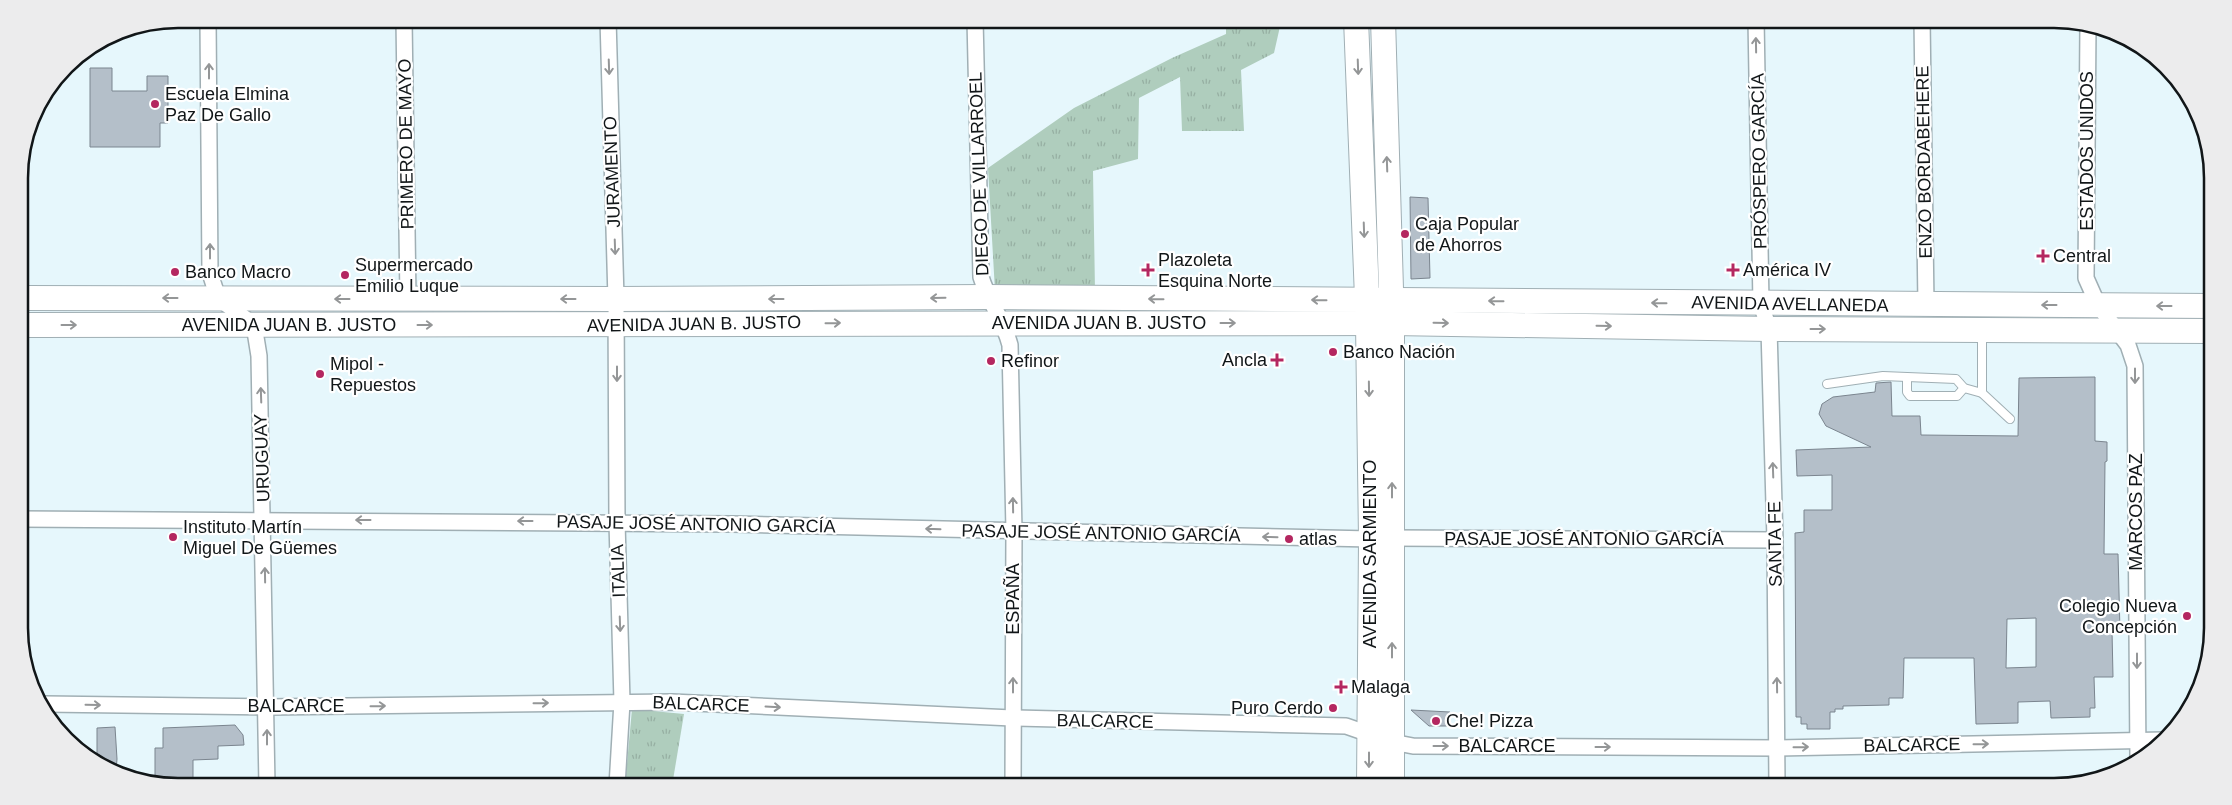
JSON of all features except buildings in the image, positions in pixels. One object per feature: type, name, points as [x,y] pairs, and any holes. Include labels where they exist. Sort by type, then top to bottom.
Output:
[{"type":"main road","name":"AVENIDA SARMIENTO","points":[[1356,27],[1368,312],[1382,539],[1392,777]]},
{"type":"main road","name":"AVENIDA SARMIENTO","points":[[1369,777],[1369,734],[1382,539],[1392,311],[1382,27]]},
{"type":"main road","name":"AVENIDA JUAN B. JUSTO","points":[[28,298],[616,299],[987,297],[1368,312]]},
{"type":"main road","name":"AVENIDA AVELLANEDA","points":[[1368,312],[1762,304],[2204,306]]},
{"type":"main road","name":"AVENIDA AVELLANEDA","points":[[1392,311],[1769,329],[2204,331]]},
{"type":"main road","name":"AVENIDA JUAN B. JUSTO","points":[[28,325],[617,326],[1004,323],[1368,312]]},
{"type":"street","name":"PRÓSPERO GARCÍA","points":[[1756,27],[1762,304]]},
{"type":"street","name":"ENZO BORDABEHERE","points":[[1922,27],[1926,306]]},
{"type":"street","points":[[208,28],[210,274],[218,298],[254,325]]},
{"type":"street","name":"PRIMERO DE MAYO","points":[[404,28],[408,299]]},
{"type":"street","name":"JURAMENTO","points":[[608,28],[617,326]]},
{"type":"street","name":"DIEGO DE VILLARROEL","points":[[975,28],[981,277],[987,297],[1004,323]]},
{"type":"street","name":"ESTADOS UNIDOS","points":[[2088,31],[2086,278],[2098,305]]},
{"type":"street","name":"SANTA FE","points":[[1762,304],[1769,329],[1775,540],[1777,777]]},
{"type":"street","name":"MARCOS PAZ","points":[[2098,305],[2128,345],[2135,366],[2138,752]]},
{"type":"street","name":"ESPAÑA","points":[[1004,323],[1010,345],[1014,531],[1013,778]]},
{"type":"street","name":"URUGUAY","points":[[254,325],[259,356],[264,519],[267,778]]},
{"type":"street","name":"ITALIA","points":[[617,326],[617,522],[622,702],[617,778]]},
{"type":"street","name":"PASAJE JOSÉ ANTONIO GARCÍA","points":[[28,519],[617,522],[1382,539],[1775,540]]},
{"type":"street","name":"BALCARCE","points":[[49,704],[267,707],[622,702],[682,703],[1012,718],[1346,726],[1392,742],[1413,746],[1777,748],[2154,740]]},
{"type":"lane","points":[[1982,330],[1982,393]]},
{"type":"lane","points":[[1827,384],[1883,376],[1956,380],[1964,388],[1982,393],[2010,419]]},
{"type":"lane","points":[[1907,378],[1907,392],[1910,396],[1957,396],[1964,388]]},
{"type":"green space","points":[[1226,27],[1280,27],[1274,53],[1241,70],[1244,131],[1182,131],[1180,77],[1139,98],[1138,159],[1093,171],[1095,290],[995,291],[988,168],[1074,108],[1172,58],[1226,34]]},
{"type":"green space","points":[[632,709],[684,714],[673,778],[626,778]]},
{"type":"place","name":"Escuela Elmina Paz De Gallo","points":[[155,104]]},
{"type":"place","name":"Caja Popular de Ahorros","points":[[1405,234]]},
{"type":"place","name":"Central","points":[[2043,256]]},
{"type":"place","name":"Plazoleta Esquina Norte","points":[[1148,270]]},
{"type":"place","name":"América IV","points":[[1733,270]]},
{"type":"place","name":"Banco Macro","points":[[175,272]]},
{"type":"place","name":"Supermercado Emilio Luque","points":[[345,275]]},
{"type":"place","name":"Banco Nación","points":[[1333,352]]},
{"type":"place","name":"Ancla","points":[[1277,360]]},
{"type":"place","name":"Refinor","points":[[991,361]]},
{"type":"place","name":"Mipol - Repuestos","points":[[320,374]]},
{"type":"place","name":"Instituto Martín Miguel De Güemes","points":[[173,537]]},
{"type":"place","name":"atlas","points":[[1289,539]]},
{"type":"place","name":"Colegio Nueva Concepción","points":[[2187,616]]},
{"type":"place","name":"Malaga","points":[[1341,687]]},
{"type":"place","name":"Puro Cerdo","points":[[1333,708]]},
{"type":"place","name":"Che! Pizza","points":[[1436,721]]}]
